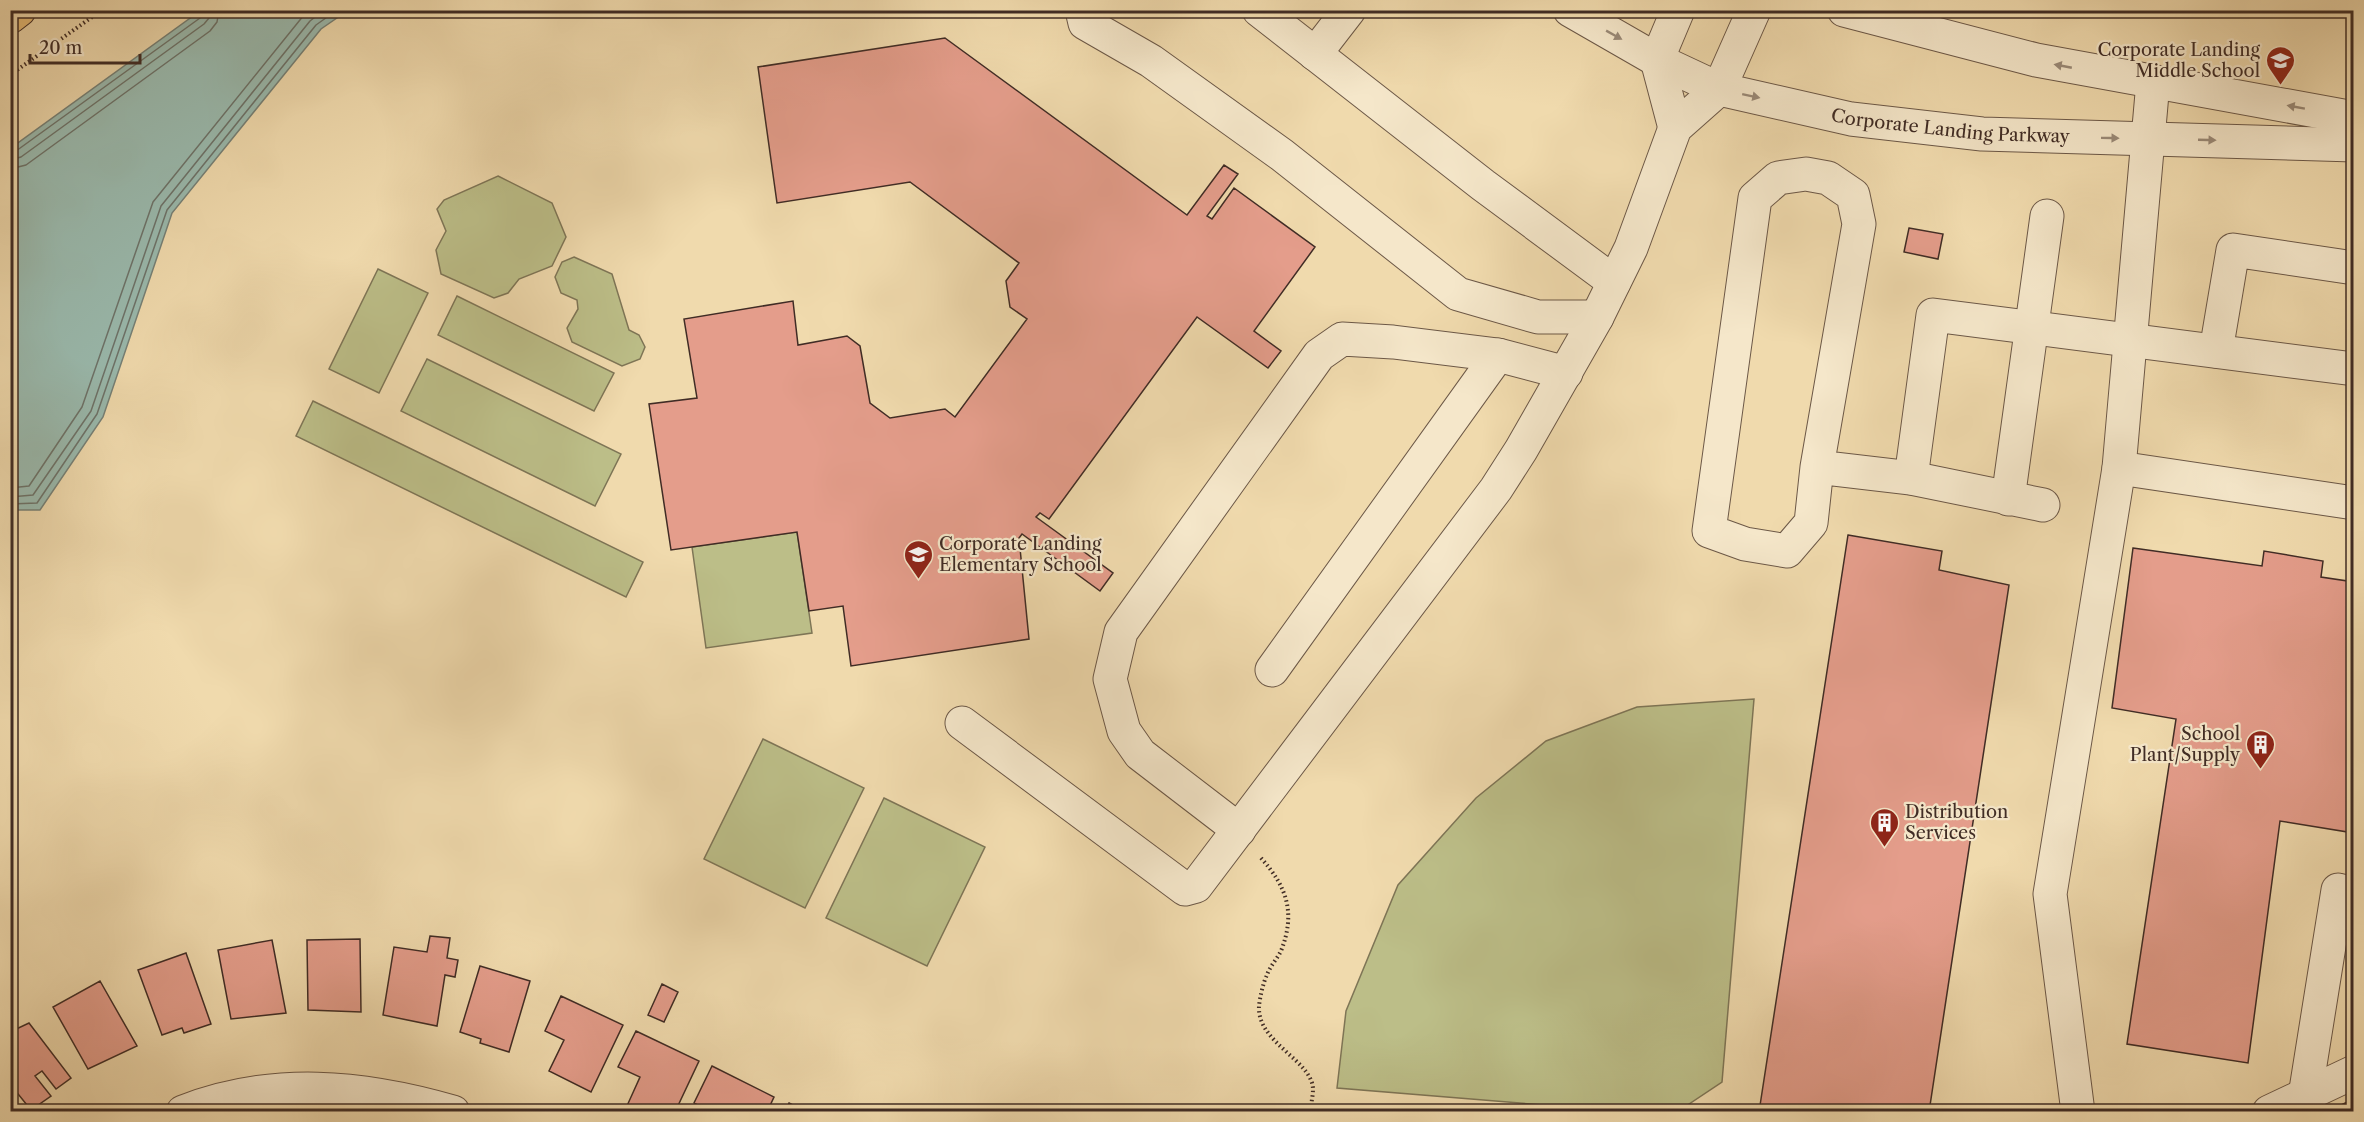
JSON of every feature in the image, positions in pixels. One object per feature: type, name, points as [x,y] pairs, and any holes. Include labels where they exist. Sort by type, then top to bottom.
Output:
[{"type":"main road","points":[[10,17],[19,10]]},
{"type":"street","points":[[1082,10],[1085,23],[1151,61],[1273,149],[1458,294],[1538,317],[1598,316]]},
{"type":"street","points":[[1259,10],[1483,185],[1614,282]]},
{"type":"street","points":[[1315,54],[1349,10]]},
{"type":"street","name":"Corporate Landing Parkway","points":[[1570,10],[1658,60],[1719,89],[1885,125],[1982,135],[2354,145]]},
{"type":"street","points":[[1675,128],[1658,60],[1678,10]]},
{"type":"street","points":[[962,723],[1185,889],[1196,886],[1496,489],[1521,450],[1598,316],[1631,248],[1675,128],[1719,89],[1754,10]]},
{"type":"street","points":[[1844,10],[2036,60],[2354,118]]},
{"type":"street","points":[[2078,1112],[2050,894],[2119,468],[2153,82]]},
{"type":"street","points":[[1806,174],[1828,178],[1853,195],[1859,224],[1817,467],[1810,523],[1787,551],[1745,544],[1709,531],[1755,198],[1778,178],[1806,174]]},
{"type":"street","points":[[2008,499],[2047,216]]},
{"type":"street","points":[[2216,351],[2233,250],[2354,268]]},
{"type":"street","points":[[1911,478],[1933,315],[2354,369]]},
{"type":"street","points":[[1234,836],[1140,754],[1124,731],[1110,679],[1121,632],[1319,355],[1342,339],[1393,342],[1498,355],[1566,373]]},
{"type":"street","points":[[1272,670],[1498,355]]},
{"type":"street","points":[[1817,467],[1911,478],[2043,505]]},
{"type":"street","points":[[2119,468],[2354,503]]},
{"type":"street","points":[[2305,1096],[2338,891],[2354,894]]},
{"type":"street","points":[[2269,1112],[2354,1072]]},
{"type":"street","points":[[183,1112],[253,1093],[300,1088],[360,1090],[407,1098],[453,1112]]},
{"type":"path","points":[[10,75],[102,10]]},
{"type":"path","points":[[1234,836],[1258,855],[1275,874],[1287,896],[1287,928],[1281,951],[1266,975],[1259,1006],[1261,1024],[1304,1070],[1314,1087],[1310,1112]]},
{"type":"green space","points":[[498,176],[552,203],[566,237],[552,266],[519,279],[508,293],[494,298],[441,274],[436,250],[446,231],[437,209],[444,200]]},
{"type":"green space","points":[[574,257],[612,274],[629,330],[639,335],[645,347],[640,359],[622,366],[572,342],[567,328],[578,309],[577,300],[561,293],[555,277],[562,262]]},
{"type":"green space","points":[[378,269],[428,293],[379,393],[329,369]]},
{"type":"green space","points":[[457,296],[614,373],[594,411],[438,335]]},
{"type":"green space","points":[[427,359],[621,454],[595,506],[401,411]]},
{"type":"green space","points":[[313,401],[643,562],[626,597],[296,436]]},
{"type":"green space","points":[[797,532],[812,633],[706,648],[692,547]]},
{"type":"green space","points":[[1754,699],[1722,1082],[1677,1112],[1616,1111],[1337,1088],[1346,1011],[1398,885],[1476,798],[1546,741],[1637,707]]},
{"type":"green space","points":[[763,739],[864,788],[805,908],[704,859]]},
{"type":"green space","points":[[884,798],[985,847],[927,966],[826,918]]},
{"type":"water","points":[[200,11],[347,11],[321,29],[172,213],[103,417],[40,510],[11,510],[11,148]]},
{"type":"building","name":"Corporate Landing Elementary School","points":[[945,38],[1187,215],[1224,165],[1238,174],[1207,216],[1212,219],[1234,188],[1315,247],[1254,331],[1281,351],[1268,368],[1197,317],[1049,519],[1040,513],[1036,517],[1113,573],[1100,591],[1022,534],[1019,538],[1029,639],[851,666],[843,606],[809,611],[797,532],[671,550],[649,404],[697,398],[684,319],[793,301],[798,345],[847,336],[860,346],[870,403],[890,418],[945,409],[955,417],[1027,319],[1010,307],[1006,281],[1019,263],[910,182],[777,203],[758,67]]},
{"type":"building","points":[[1909,228],[1943,234],[1938,259],[1904,252]]},
{"type":"building","name":"Distribution Services","points":[[1848,535],[1942,551],[1939,570],[2009,585],[1929,1112],[1759,1112]]},
{"type":"building","name":"School Plant/Supply","points":[[2133,548],[2262,566],[2264,551],[2323,561],[2321,577],[2354,582],[2354,833],[2280,821],[2248,1063],[2127,1044],[2176,719],[2112,708]]},
{"type":"building","points":[[430,936],[450,938],[447,958],[458,960],[455,977],[445,975],[437,1026],[383,1015],[394,947],[427,952]]},
{"type":"building","points":[[360,939],[361,1012],[308,1010],[307,940]]},
{"type":"building","points":[[272,940],[286,1013],[231,1019],[218,950]]},
{"type":"building","points":[[186,953],[211,1024],[184,1033],[182,1028],[162,1035],[138,970]]},
{"type":"building","points":[[480,966],[530,981],[509,1052],[480,1043],[481,1039],[460,1032]]},
{"type":"building","points":[[100,981],[137,1046],[88,1069],[53,1007]]},
{"type":"building","points":[[662,984],[678,992],[664,1022],[648,1015]]},
{"type":"building","points":[[561,996],[623,1025],[591,1092],[549,1071],[564,1040],[545,1031]]},
{"type":"building","points":[[29,1023],[71,1078],[56,1089],[42,1071],[35,1076],[51,1096],[31,1110],[10,1084],[10,1036],[14,1034],[12,1031]]},
{"type":"building","points":[[636,1031],[699,1061],[675,1112],[635,1112],[626,1108],[640,1077],[618,1067]]},
{"type":"building","points":[[712,1066],[774,1097],[767,1112],[710,1112],[694,1103]]},
{"type":"building","points":[[2354,1099],[2354,1112],[2326,1112]]},
{"type":"building","points":[[789,1103],[806,1112],[785,1112]]},
{"type":"place","name":"Corporate Landing Middle School","points":[[2281,86]]},
{"type":"place","name":"Corporate Landing Elementary School","points":[[918,580]]},
{"type":"place","name":"School Plant/Supply","points":[[2261,770]]},
{"type":"place","name":"Distribution Services","points":[[1884,848]]}]
